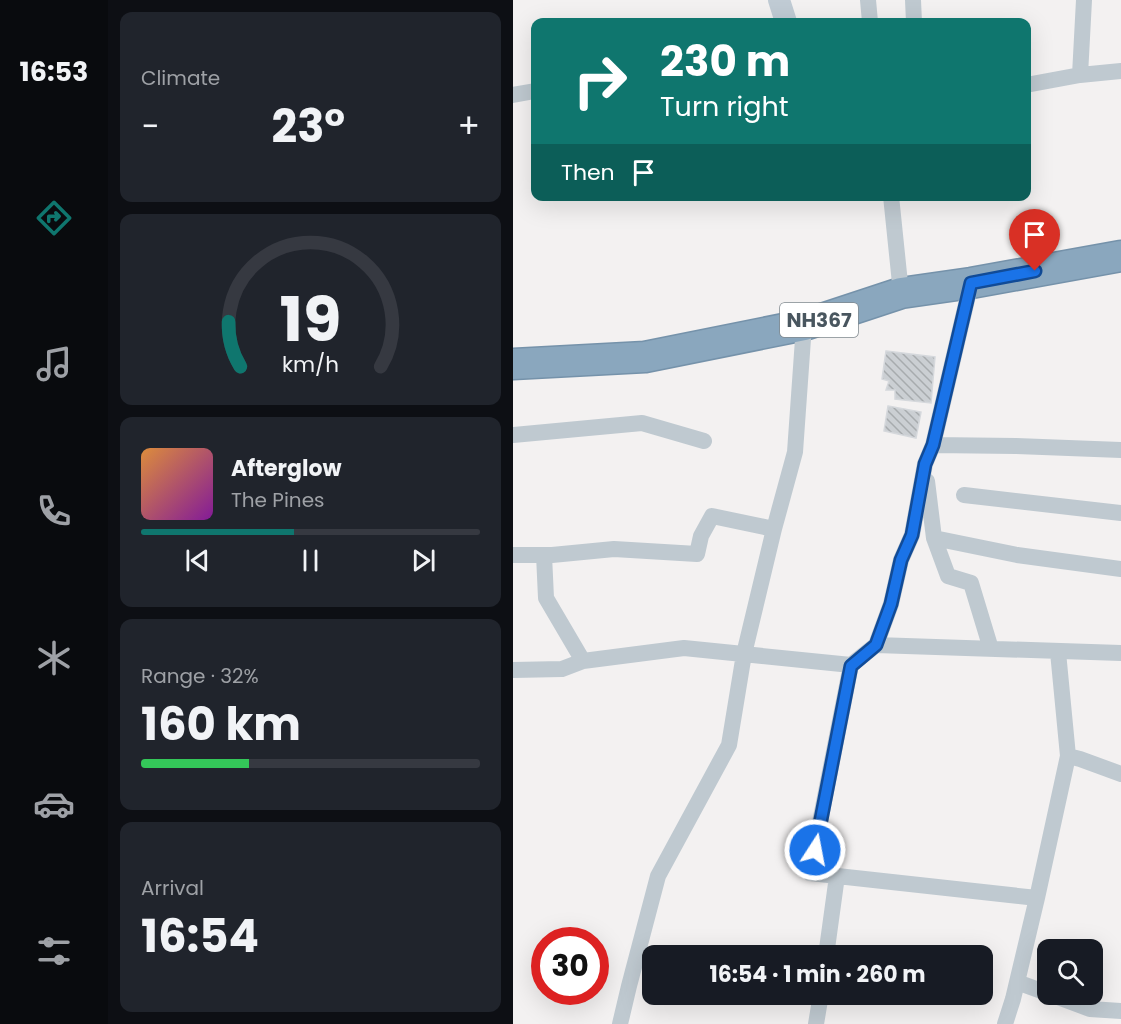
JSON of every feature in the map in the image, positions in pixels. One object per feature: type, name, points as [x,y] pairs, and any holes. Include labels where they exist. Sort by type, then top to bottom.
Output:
[{"type":"highway","name":"NH367","points":[[513,364],[645,357],[804,325],[901,293],[1121,256]]},
{"type":"street","points":[[779,0],[785,18]]},
{"type":"street","points":[[868,0],[870,18]]},
{"type":"street","points":[[913,0],[914,18]]},
{"type":"street","points":[[1080,75],[1084,0]]},
{"type":"street","points":[[1031,84],[1080,75],[1121,71]]},
{"type":"street","points":[[513,95],[531,92]]},
{"type":"street","points":[[892,201],[901,293]]},
{"type":"street","points":[[971,283],[933,445],[925,464],[912,535],[901,560],[891,604],[876,645],[851,666],[810,873],[1037,898]]},
{"type":"street","points":[[620,1024],[658,876],[729,745],[744,654],[795,452],[804,325]]},
{"type":"street","points":[[513,435],[642,423],[704,441]]},
{"type":"street","points":[[933,445],[1121,450]]},
{"type":"street","points":[[925,464],[934,538],[948,576],[971,583],[991,649]]},
{"type":"street","points":[[964,495],[1121,513]]},
{"type":"street","points":[[513,555],[544,555],[613,549],[697,554],[701,536],[712,516],[774,529]]},
{"type":"street","points":[[934,538],[1017,555],[1121,569]]},
{"type":"street","points":[[544,555],[546,598],[583,661]]},
{"type":"street","points":[[876,645],[1121,653]]},
{"type":"street","points":[[513,670],[562,669],[583,661],[684,648],[851,666]]},
{"type":"street","points":[[1005,1024],[1037,898],[1068,756],[1058,652]]},
{"type":"street","points":[[1068,756],[1121,774]]},
{"type":"street","points":[[828,945],[837,876]]},
{"type":"street","points":[[1017,982],[1037,990]]},
{"type":"street","points":[[816,1024],[819,1005]]},
{"type":"street","points":[[1080,1005],[1091,1009],[1121,1011]]},
{"type":"building","points":[[886,351],[935,357],[931,403],[895,399],[895,390],[886,390],[889,381],[882,379]]},
{"type":"building","points":[[888,406],[921,412],[916,438],[884,431]]},
{"type":"route","points":[[815,850],[851,666],[876,645],[891,604],[901,560],[912,535],[925,464],[933,445],[971,283],[1035,271]]}]
